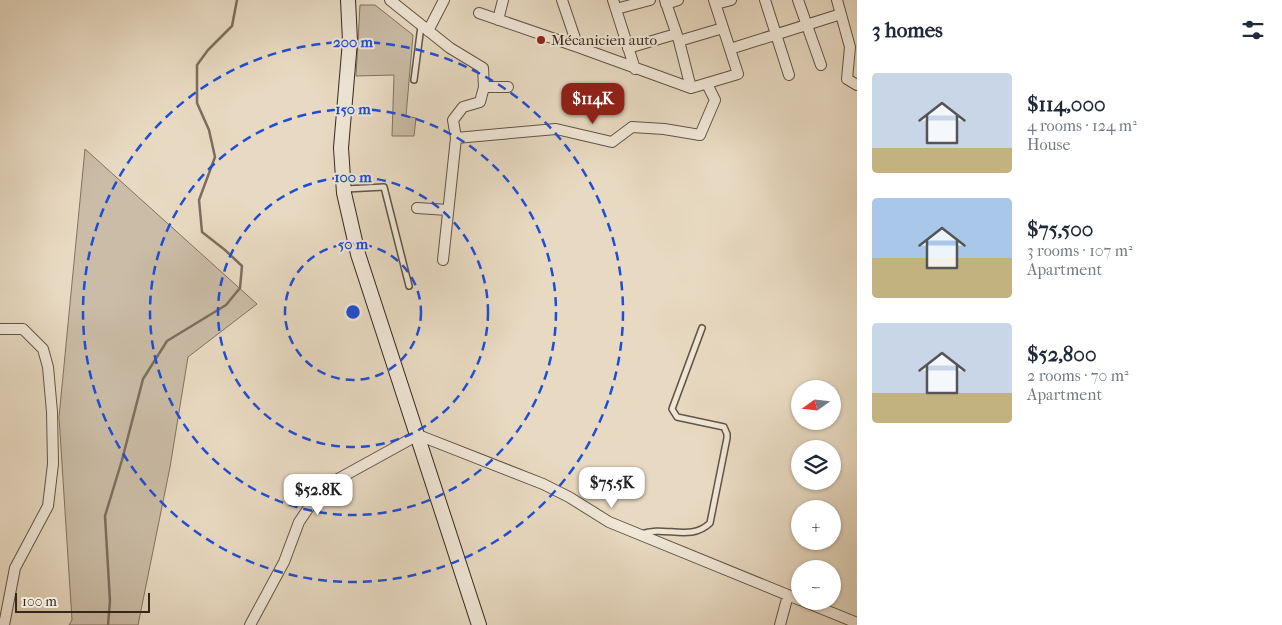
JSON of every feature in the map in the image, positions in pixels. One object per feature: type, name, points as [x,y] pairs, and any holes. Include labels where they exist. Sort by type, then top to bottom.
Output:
[{"type":"main road","points":[[348,0],[350,41],[341,148],[344,189],[358,254],[479,625]]},
{"type":"street","points":[[390,0],[450,48],[483,68],[484,87],[480,102],[463,108],[453,120],[456,138],[443,260]]},
{"type":"street","points":[[425,28],[444,0]]},
{"type":"street","points":[[498,20],[503,0]]},
{"type":"street","points":[[563,0],[578,47]]},
{"type":"street","points":[[635,68],[614,5],[650,0]]},
{"type":"street","points":[[678,0],[666,2],[691,88]]},
{"type":"street","points":[[479,13],[691,88],[738,74],[715,2],[731,0]]},
{"type":"street","points":[[765,0],[789,75]]},
{"type":"street","points":[[798,0],[821,64]]},
{"type":"street","points":[[837,0],[850,47],[846,78],[857,86]]},
{"type":"street","points":[[730,49],[841,14]]},
{"type":"street","points":[[628,48],[723,28]]},
{"type":"street","points":[[456,138],[556,129],[612,142],[632,127],[664,129],[700,135],[716,100],[707,84]]},
{"type":"street","points":[[484,87],[508,87]]},
{"type":"street","points":[[417,208],[448,210]]},
{"type":"street","points":[[0,329],[23,329],[43,349],[48,367],[52,412],[52,464],[48,506],[15,568],[4,625]]},
{"type":"street","points":[[250,625],[284,562],[299,522],[316,497],[329,484],[418,435],[543,484],[569,497],[609,522],[791,596]]},
{"type":"street","points":[[780,625],[788,595]]},
{"type":"street","points":[[824,610],[857,623]]},
{"type":"lane","points":[[414,80],[425,28]]},
{"type":"lane","points":[[344,189],[384,187],[409,286]]},
{"type":"lane","points":[[641,534],[658,531],[690,533],[700,530],[710,523],[727,438],[726,430],[724,427],[677,417],[672,410],[702,328]]},
{"type":"shaded area","points":[[360,5],[375,5],[413,35],[406,116],[416,118],[414,136],[392,136],[394,75],[356,76]]},
{"type":"shaded area","points":[[85,149],[257,304],[188,357],[170,467],[138,625],[69,625],[72,620],[59,417]]},
{"type":"waterway","points":[[108,625],[110,601],[105,516],[143,379],[167,341],[226,305],[240,288],[242,266],[202,232],[199,200],[215,157],[209,130],[197,103],[197,65],[208,50],[232,26],[237,0]]},
{"type":"place","name":"Mécanicien auto","points":[[541,40]]}]
